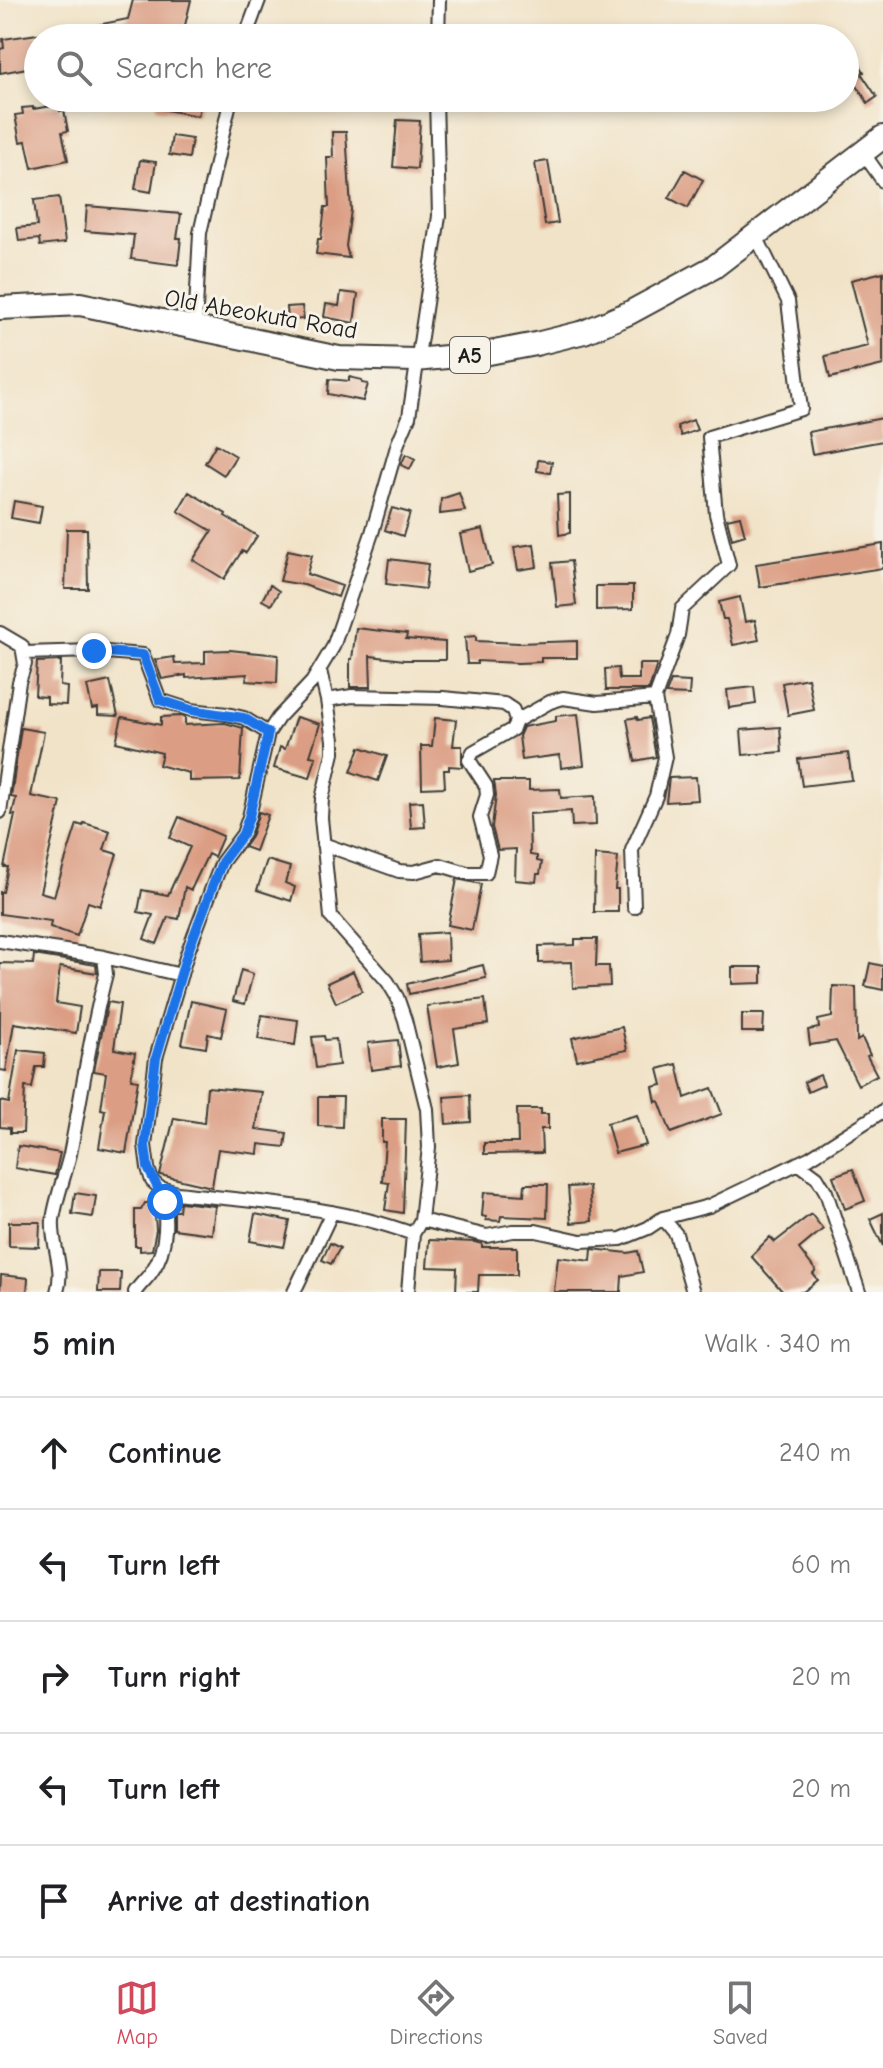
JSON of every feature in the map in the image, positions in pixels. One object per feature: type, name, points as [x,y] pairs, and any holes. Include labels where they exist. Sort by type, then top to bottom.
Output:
[{"type":"highway","name":"Old Abeokuta Road","points":[[0,308],[30,309],[80,304],[339,358],[415,360],[489,353],[584,332],[677,288],[714,267],[883,137]]},
{"type":"street","points":[[250,24],[259,0]]},
{"type":"street","points":[[438,24],[439,0]]},
{"type":"street","points":[[195,328],[200,233],[228,112]]},
{"type":"street","points":[[413,1234],[380,1222],[332,1212],[177,1193],[160,1188],[152,1181],[145,1145],[156,1058],[181,975],[222,862],[234,848],[246,825],[268,733],[320,671],[333,647],[409,417],[415,360],[439,216],[436,112]]},
{"type":"street","points":[[864,154],[883,181]]},
{"type":"street","points":[[634,907],[632,850],[656,796],[665,757],[655,698],[678,635],[682,609],[729,565],[716,514],[709,437],[801,409],[788,301],[756,236]]},
{"type":"street","points":[[0,633],[22,646],[25,664],[19,682],[0,812]]},
{"type":"street","points":[[24,653],[94,651],[143,655],[160,700],[191,710],[244,718],[268,733]]},
{"type":"street","points":[[320,671],[333,753],[322,799],[323,844],[331,917],[388,982],[397,997],[423,1087],[429,1147],[421,1220],[413,1234],[408,1292]]},
{"type":"street","points":[[323,844],[399,871],[414,872],[440,865],[467,873],[486,873],[490,855],[480,817],[487,795],[486,786],[469,760],[473,752],[513,729],[516,721],[513,710],[504,704],[417,697],[352,696],[327,700]]},
{"type":"street","points":[[516,721],[563,698],[597,703],[655,698]]},
{"type":"street","points":[[0,941],[104,957],[181,975]]},
{"type":"street","points":[[57,1292],[61,1279],[53,1233],[54,1217],[70,1156],[82,1082],[106,974],[104,957]]},
{"type":"street","points":[[421,1220],[487,1236],[536,1231],[557,1238],[598,1242],[621,1239],[663,1218],[709,1206],[798,1163],[883,1111]]},
{"type":"street","points":[[798,1163],[817,1177],[826,1192],[859,1292]]},
{"type":"street","points":[[135,1292],[153,1271],[161,1253],[166,1215],[160,1188]]},
{"type":"street","points":[[294,1292],[332,1212]]},
{"type":"street","points":[[663,1218],[676,1234],[693,1292]]},
{"type":"building","points":[[133,0],[191,0],[185,24],[102,24],[128,19]]},
{"type":"building","points":[[24,36],[24,69],[0,73],[3,39]]},
{"type":"building","points":[[859,63],[864,72],[861,73],[877,97],[868,103],[859,89]]},
{"type":"building","points":[[22,108],[24,112],[64,112],[68,131],[62,132],[68,160],[32,168],[26,141],[20,142],[15,115],[23,114]]},
{"type":"building","points":[[177,112],[199,112],[198,116]]},
{"type":"building","points":[[397,120],[420,121],[417,169],[393,167]]},
{"type":"building","points":[[332,132],[346,132],[351,210],[346,246],[349,258],[316,254],[325,207],[329,207],[327,157],[333,157]]},
{"type":"building","points":[[172,136],[192,139],[189,158],[169,155]]},
{"type":"building","points":[[140,160],[156,162],[151,192],[135,189]]},
{"type":"building","points":[[548,161],[558,223],[545,225],[535,163]]},
{"type":"building","points":[[685,170],[703,180],[688,208],[669,198]]},
{"type":"building","points":[[59,197],[65,243],[40,246],[39,239],[19,241],[17,228],[37,226],[34,200]]},
{"type":"building","points":[[87,206],[181,214],[177,238],[181,238],[178,265],[131,259],[134,235],[85,231]]},
{"type":"building","points":[[883,272],[883,365],[830,378],[825,356],[868,346],[851,280]]},
{"type":"building","points":[[341,292],[358,294],[354,323],[324,317],[326,304],[339,306]]},
{"type":"building","points":[[302,306],[304,319],[288,320],[287,307]]},
{"type":"building","points":[[349,377],[368,384],[363,401],[328,394],[329,379],[349,381]]},
{"type":"building","points":[[883,418],[883,441],[812,454],[808,432]]},
{"type":"building","points":[[693,420],[697,430],[681,436],[677,426]]},
{"type":"building","points":[[216,444],[236,456],[224,475],[205,463]]},
{"type":"building","points":[[406,454],[415,459],[410,469],[401,465]]},
{"type":"building","points":[[538,460],[552,462],[550,473],[537,471]]},
{"type":"building","points":[[189,492],[257,536],[246,553],[242,551],[224,579],[193,560],[212,531],[178,511]]},
{"type":"building","points":[[459,493],[465,511],[440,514],[441,499]]},
{"type":"building","points":[[570,494],[570,533],[559,535],[557,495]]},
{"type":"building","points":[[14,501],[42,506],[39,523],[11,518]]},
{"type":"building","points":[[392,508],[410,513],[403,536],[385,530]]},
{"type":"building","points":[[740,516],[745,535],[732,539],[727,519]]},
{"type":"building","points":[[67,529],[87,529],[88,589],[65,589]]},
{"type":"building","points":[[483,529],[492,565],[468,571],[460,534]]},
{"type":"building","points":[[534,544],[537,567],[518,570],[514,547]]},
{"type":"building","points":[[883,544],[883,568],[760,587],[756,564]]},
{"type":"building","points":[[288,550],[312,555],[307,574],[342,586],[338,597],[304,585],[280,581]]},
{"type":"building","points":[[389,559],[428,564],[425,589],[386,584]]},
{"type":"building","points":[[571,561],[576,605],[557,607],[552,563]]},
{"type":"building","points":[[270,585],[279,591],[271,605],[262,600]]},
{"type":"building","points":[[596,586],[633,586],[633,609],[596,610]]},
{"type":"building","points":[[740,597],[745,622],[755,620],[759,640],[733,645],[719,602]]},
{"type":"building","points":[[356,628],[407,634],[406,639],[445,642],[445,660],[370,656],[371,687],[350,687],[350,659]]},
{"type":"building","points":[[476,636],[476,641],[577,641],[577,658],[541,658],[541,662],[518,663],[477,661],[477,664],[467,664],[465,637]]},
{"type":"building","points":[[205,651],[278,655],[277,683],[246,681],[247,674],[186,678],[186,675],[162,679],[155,660],[174,657],[175,664],[205,663]]},
{"type":"building","points":[[61,661],[60,686],[67,687],[66,705],[47,704],[47,697],[35,696],[37,662]]},
{"type":"building","points":[[639,664],[657,664],[649,690],[606,690],[605,669],[618,668],[619,679],[639,679]]},
{"type":"building","points":[[808,678],[814,710],[788,715],[782,683]]},
{"type":"building","points":[[110,681],[118,716],[98,715],[98,708],[92,709],[87,686]]},
{"type":"building","points":[[671,681],[690,682],[689,695],[666,694]]},
{"type":"building","points":[[754,687],[756,704],[729,708],[727,690]]},
{"type":"building","points":[[578,714],[584,765],[561,768],[560,755],[522,760],[519,736],[523,727],[556,721],[556,716]]},
{"type":"building","points":[[122,717],[161,725],[161,717],[185,717],[185,725],[225,723],[243,728],[240,780],[189,781],[189,773],[159,765],[162,753],[116,742]]},
{"type":"building","points":[[296,717],[320,724],[310,756],[316,757],[310,778],[274,768],[280,747],[285,749]]},
{"type":"building","points":[[637,717],[638,720],[649,718],[656,757],[635,761],[627,719]]},
{"type":"building","points":[[435,718],[456,720],[453,746],[462,746],[462,767],[449,766],[449,770],[444,770],[445,787],[422,788],[421,746],[432,746]]},
{"type":"building","points":[[780,727],[782,752],[743,755],[741,730]]},
{"type":"building","points":[[21,728],[44,732],[31,796],[61,802],[40,892],[54,896],[77,824],[83,826],[84,823],[110,831],[104,850],[117,854],[100,906],[88,902],[77,936],[50,927],[51,921],[0,914],[0,892],[3,892],[8,867],[4,867],[15,815],[12,815],[16,798],[11,797]]},
{"type":"building","points":[[360,747],[387,756],[378,781],[351,772]]},
{"type":"building","points":[[848,753],[852,780],[802,786],[798,759]]},
{"type":"building","points":[[696,777],[698,800],[666,802],[669,778]]},
{"type":"building","points":[[494,781],[529,781],[529,790],[560,789],[561,798],[595,796],[596,825],[572,826],[571,811],[529,814],[530,855],[537,856],[537,861],[542,862],[540,874],[537,874],[536,882],[515,880],[516,849],[498,850],[492,827],[496,795]]},
{"type":"building","points":[[423,801],[425,827],[411,828],[409,802]]},
{"type":"building","points":[[259,812],[268,815],[255,851],[244,847],[251,837]]},
{"type":"building","points":[[179,817],[223,836],[214,857],[208,854],[191,890],[185,887],[179,919],[168,917],[157,944],[144,939],[153,915],[138,912],[142,890],[168,895],[190,847],[170,838]]},
{"type":"building","points":[[595,855],[618,857],[615,889],[618,889],[618,912],[594,912]]},
{"type":"building","points":[[267,860],[290,867],[285,883],[295,887],[291,901],[257,890]]},
{"type":"building","points":[[457,879],[481,884],[472,930],[448,925]]},
{"type":"building","points":[[447,932],[448,960],[420,962],[418,934]]},
{"type":"building","points":[[575,939],[597,939],[596,966],[609,966],[610,986],[573,988],[572,962],[539,963],[539,946],[575,945]]},
{"type":"building","points":[[34,955],[96,965],[97,973],[60,967],[56,1003],[80,1007],[76,1033],[14,1023],[6,1071],[0,1070],[0,963],[33,964]]},
{"type":"building","points":[[870,963],[883,966],[883,990],[865,986]]},
{"type":"building","points":[[483,965],[486,978],[409,994],[407,984]]},
{"type":"building","points":[[732,967],[762,967],[762,983],[732,984]]},
{"type":"building","points":[[241,970],[253,974],[245,1004],[233,1001]]},
{"type":"building","points":[[353,971],[362,991],[336,1003],[327,983]]},
{"type":"building","points":[[833,986],[856,987],[857,1041],[862,1038],[877,1075],[858,1085],[836,1041],[810,1045],[808,1030],[819,1028],[818,1020],[832,1017]]},
{"type":"building","points":[[485,999],[488,1024],[454,1029],[459,1063],[437,1067],[427,1006]]},
{"type":"building","points":[[191,1001],[227,1009],[221,1037],[208,1034],[206,1048],[182,1044]]},
{"type":"building","points":[[108,1002],[120,1004],[114,1049],[135,1053],[131,1079],[138,1080],[126,1153],[99,1148],[105,1110],[101,1109],[106,1073],[94,1071]]},
{"type":"building","points":[[742,1014],[764,1014],[763,1032],[742,1032]]},
{"type":"building","points":[[262,1015],[298,1020],[295,1045],[258,1039]]},
{"type":"building","points":[[622,1027],[627,1050],[577,1060],[572,1038]]},
{"type":"building","points":[[324,1036],[325,1040],[336,1039],[339,1065],[316,1068],[312,1037]]},
{"type":"building","points":[[398,1040],[401,1066],[371,1070],[368,1043]]},
{"type":"building","points":[[18,1050],[45,1053],[44,1067],[36,1067],[32,1088],[25,1087],[23,1133],[10,1133],[10,1128],[0,1127],[0,1101],[9,1103]]},
{"type":"building","points":[[677,1064],[685,1098],[712,1088],[722,1114],[671,1133],[659,1101],[656,1102],[653,1087],[662,1085],[658,1069]]},
{"type":"building","points":[[820,1075],[824,1085],[808,1092],[804,1082]]},
{"type":"building","points":[[207,1087],[262,1092],[256,1129],[287,1133],[285,1147],[259,1144],[258,1154],[218,1149],[212,1187],[160,1175],[174,1118],[204,1123]]},
{"type":"building","points":[[470,1095],[471,1122],[446,1124],[444,1097]]},
{"type":"building","points":[[318,1097],[343,1097],[342,1127],[318,1126]]},
{"type":"building","points":[[517,1109],[541,1109],[541,1114],[548,1114],[548,1129],[541,1129],[542,1153],[484,1154],[484,1143],[518,1143]]},
{"type":"building","points":[[637,1115],[646,1145],[615,1153],[607,1123]]},
{"type":"building","points":[[382,1119],[406,1119],[403,1213],[385,1210],[389,1183],[382,1182],[385,1142],[382,1142]]},
{"type":"building","points":[[18,1146],[60,1153],[55,1175],[15,1168]]},
{"type":"building","points":[[853,1169],[865,1201],[845,1209],[833,1176]]},
{"type":"building","points":[[525,1184],[548,1184],[547,1218],[501,1216],[500,1221],[486,1220],[482,1216],[484,1192],[524,1195]]},
{"type":"building","points":[[589,1186],[592,1221],[571,1223],[568,1187]]},
{"type":"building","points":[[75,1193],[96,1196],[93,1217],[72,1214]]},
{"type":"building","points":[[180,1202],[215,1206],[212,1234],[174,1229],[174,1211],[179,1211]]},
{"type":"building","points":[[145,1203],[154,1203],[156,1230],[152,1250],[140,1251],[140,1246],[135,1246],[135,1210],[141,1210]]},
{"type":"building","points":[[883,1213],[883,1246],[870,1219]]},
{"type":"building","points":[[255,1214],[290,1221],[284,1247],[250,1241]]},
{"type":"building","points":[[811,1214],[823,1229],[799,1249],[816,1271],[813,1274],[818,1280],[803,1292],[783,1292],[751,1256],[770,1237],[775,1242]]},
{"type":"building","points":[[9,1222],[40,1222],[39,1247],[9,1246]]},
{"type":"building","points":[[429,1240],[475,1242],[482,1244],[482,1247],[517,1247],[517,1275],[479,1275],[478,1292],[456,1292],[457,1268],[427,1267]]},
{"type":"building","points":[[330,1243],[340,1248],[331,1264],[322,1260]]},
{"type":"building","points":[[592,1249],[628,1253],[638,1251],[643,1272],[622,1276],[621,1292],[554,1292],[558,1257],[591,1261]]},
{"type":"building","points":[[99,1272],[121,1272],[120,1292],[98,1292]]},
{"type":"building","points":[[1,1275],[28,1278],[27,1292],[0,1292]]},
{"type":"route","points":[[94,651],[143,655],[160,700],[191,710],[244,718],[268,733],[249,817],[243,834],[222,862],[213,885],[187,954],[156,1058],[145,1145],[152,1181],[160,1188],[165,1202]]}]
